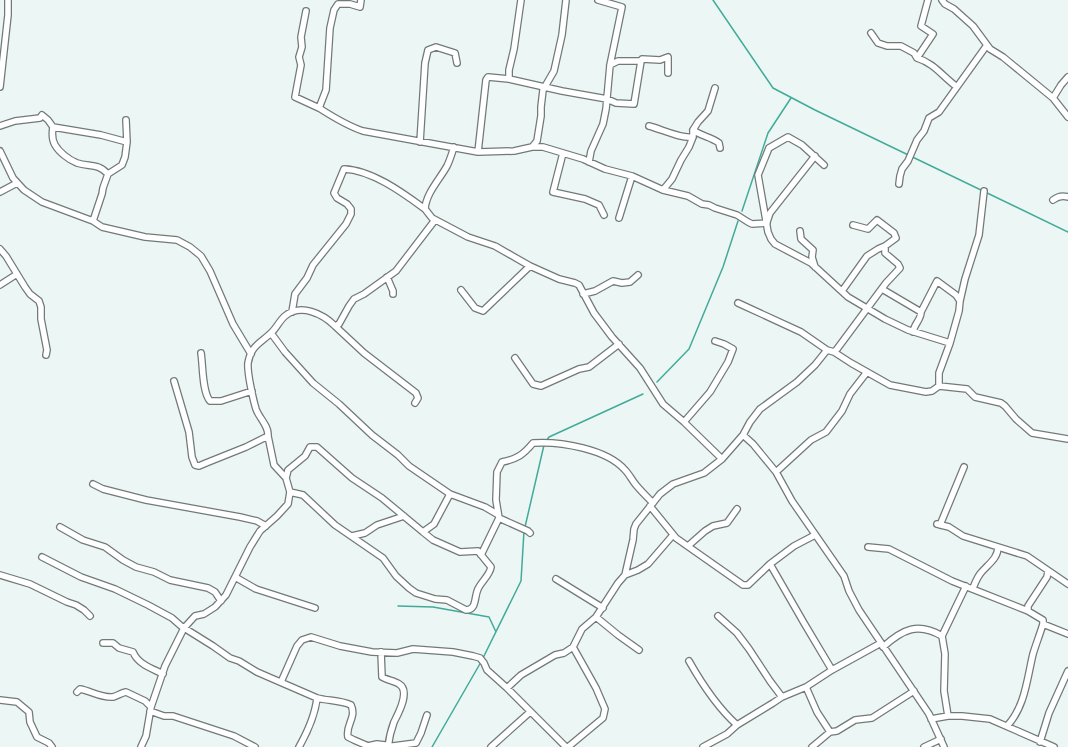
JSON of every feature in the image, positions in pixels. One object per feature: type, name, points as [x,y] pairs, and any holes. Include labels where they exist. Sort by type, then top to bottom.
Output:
[{"type":"street","points":[[0,87],[2,38],[8,15],[8,0]]},
{"type":"street","points":[[319,108],[326,90],[330,28],[334,10],[338,4],[350,4],[360,7],[361,0]]},
{"type":"street","points":[[509,79],[509,70],[514,49],[521,0]]},
{"type":"street","points":[[532,147],[537,141],[543,90],[554,71],[562,35],[566,0]]},
{"type":"street","points":[[589,162],[591,151],[603,124],[610,65],[622,7],[598,0]]},
{"type":"street","points":[[917,58],[933,34],[922,26],[926,0]]},
{"type":"street","points":[[942,0],[972,26],[990,49],[1003,57],[1053,98],[1068,117]]},
{"type":"street","points":[[306,11],[301,36],[302,47],[299,57],[301,65],[295,97],[319,108],[355,128],[420,142],[478,152],[514,151],[532,147],[543,147],[589,162],[605,169],[632,176],[663,190],[688,196],[702,204],[737,215],[752,224],[767,223]]},
{"type":"street","points":[[871,34],[878,43],[887,46],[901,46],[914,53],[917,58],[925,60],[939,70],[957,87]]},
{"type":"street","points":[[899,184],[902,169],[908,161],[916,140],[924,131],[929,118],[939,112],[987,45]]},
{"type":"street","points":[[420,142],[425,63],[428,50],[436,48],[455,53],[457,63]]},
{"type":"street","points":[[610,65],[618,60],[660,60],[668,57],[668,73]]},
{"type":"street","points":[[478,152],[486,80],[488,77],[509,79],[607,99],[616,103],[634,104],[641,61]]},
{"type":"street","points":[[1053,98],[1068,77]]},
{"type":"street","points":[[663,190],[672,180],[698,122],[708,111],[715,88]]},
{"type":"street","points":[[0,126],[15,121],[40,118],[42,116],[48,120],[53,127],[52,136],[55,145],[66,156],[77,163],[103,168],[108,174]]},
{"type":"street","points":[[93,221],[108,174],[122,165],[125,157],[127,142],[126,120]]},
{"type":"street","points":[[649,126],[678,135],[693,133],[698,134],[716,141],[719,143],[720,148]]},
{"type":"street","points":[[53,127],[101,135],[127,142]]},
{"type":"street","points":[[824,165],[802,145],[788,137],[769,148],[758,175],[771,239],[775,244],[815,267],[823,276],[848,297],[867,309],[913,332],[950,343]]},
{"type":"street","points":[[425,209],[432,190],[448,164],[454,147]]},
{"type":"street","points":[[0,151],[9,172],[17,183],[24,190],[42,202],[93,221],[102,227],[145,237],[178,240],[190,247],[201,256],[210,271],[233,324],[251,354]]},
{"type":"street","points":[[563,153],[553,192],[586,199],[599,205],[604,215]]},
{"type":"street","points":[[767,223],[770,213],[815,156]]},
{"type":"street","points":[[292,312],[295,294],[307,278],[313,265],[346,224],[351,214],[351,209],[347,204],[337,198],[334,193],[344,169],[350,169],[370,175],[406,196],[425,209],[432,218],[442,222],[447,227],[468,237],[495,246],[530,266],[559,279],[579,285],[583,289],[583,294],[594,313],[618,344],[640,368],[663,404],[722,459]]},
{"type":"street","points":[[619,218],[632,176]]},
{"type":"street","points":[[0,192],[17,183]]},
{"type":"street","points":[[939,386],[939,373],[950,343],[959,311],[965,279],[979,235],[984,191]]},
{"type":"street","points":[[1053,200],[1057,196],[1068,197]]},
{"type":"street","points":[[335,326],[339,324],[354,299],[396,270],[435,220]]},
{"type":"street","points":[[842,291],[867,256],[885,246],[897,236],[877,220],[868,229],[853,225]]},
{"type":"street","points":[[800,231],[802,239],[813,250],[812,257],[815,267]]},
{"type":"street","points":[[834,352],[900,268],[898,264],[885,253],[885,246]]},
{"type":"street","points":[[0,249],[30,294],[39,300],[47,350],[46,355]]},
{"type":"street","points":[[461,290],[475,308],[483,311],[530,266]]},
{"type":"street","points":[[0,285],[17,274]]},
{"type":"street","points":[[583,294],[596,291],[613,281],[622,283],[630,282],[638,275]]},
{"type":"street","points":[[387,277],[393,294]]},
{"type":"street","points":[[913,332],[936,281],[956,295],[960,301]]},
{"type":"street","points":[[882,289],[921,312]]},
{"type":"street","points":[[738,303],[801,332],[827,350],[834,352],[890,385],[926,392],[932,391],[939,386],[967,389],[975,397],[1001,403],[1032,433],[1068,439]]},
{"type":"street","points":[[141,747],[146,736],[150,709],[171,652],[184,628],[195,616],[204,614],[221,601],[226,595],[250,547],[260,531],[288,504],[290,492],[286,478],[274,465],[268,436],[269,431],[256,408],[248,372],[248,362],[256,344],[271,333],[284,316],[292,312],[306,310],[329,320],[364,353],[416,393],[418,398],[415,403]]},
{"type":"street","points":[[271,333],[285,352],[313,383],[409,466],[450,494],[498,516],[530,533]]},
{"type":"street","points":[[684,422],[710,392],[728,362],[733,349],[715,341]]},
{"type":"street","points":[[515,358],[533,384],[541,386],[575,370],[589,367],[618,344]]},
{"type":"street","points":[[625,575],[634,529],[651,504],[660,494],[674,484],[704,473],[722,459],[743,435],[750,422],[760,409],[797,382],[815,365],[827,350]]},
{"type":"street","points":[[202,352],[205,388],[210,401],[221,401],[252,391]]},
{"type":"street","points":[[776,472],[811,440],[826,432],[842,411],[850,394],[867,372]]},
{"type":"street","points":[[174,381],[189,432],[192,457],[195,465],[199,466],[246,447],[268,436]]},
{"type":"street","points":[[743,435],[753,444],[776,472],[792,501],[844,576],[849,591],[859,610],[914,691],[931,719],[944,747]]},
{"type":"street","points":[[480,554],[498,516],[497,472],[502,462],[516,459],[527,451],[533,443],[545,442],[575,446],[604,455],[625,469],[673,535],[743,585],[748,585],[770,564],[794,546],[815,535]]},
{"type":"street","points":[[286,478],[288,470],[305,456],[310,447],[317,447],[352,478],[382,498],[433,540],[460,552],[478,551],[491,567],[491,570],[478,588],[474,598],[474,606],[469,610],[466,610],[447,600],[435,599],[416,593],[396,576],[383,558],[335,525],[303,495],[290,492]]},
{"type":"street","points":[[964,467],[938,525],[949,527],[963,536],[1027,556],[1068,584]]},
{"type":"street","points":[[93,484],[103,490],[146,500],[240,517],[257,521],[266,526]]},
{"type":"street","points":[[423,532],[434,524],[450,494]]},
{"type":"street","points":[[688,546],[705,531],[714,526],[727,523],[737,509]]},
{"type":"street","points":[[352,536],[365,533],[377,525],[404,516]]},
{"type":"street","points":[[60,528],[83,540],[105,547],[136,567],[154,572],[170,580],[208,588],[215,592],[221,601]]},
{"type":"street","points":[[507,688],[521,675],[573,647],[582,629],[596,617],[618,583],[625,575],[648,564],[673,535]]},
{"type":"street","points":[[868,547],[888,549],[933,572],[1028,611],[1043,620],[1020,707],[1015,718],[1007,726]]},
{"type":"street","points":[[973,588],[980,575],[998,552],[998,547]]},
{"type":"street","points":[[42,557],[81,577],[94,580],[163,613],[230,658],[239,661],[257,672],[317,698],[326,701],[345,702],[351,705],[353,714],[347,733],[348,737],[368,746],[377,744],[389,747],[416,743],[421,733],[426,715]]},
{"type":"street","points":[[770,564],[832,670]]},
{"type":"street","points":[[1028,611],[1028,606],[1047,577],[1048,571]]},
{"type":"street","points":[[0,575],[30,584],[76,605],[90,616]]},
{"type":"street","points":[[235,577],[256,589],[315,608]]},
{"type":"street","points":[[556,579],[603,608]]},
{"type":"street","points":[[948,716],[944,691],[945,654],[942,636],[966,586]]},
{"type":"street","points":[[718,616],[737,633],[782,697]]},
{"type":"street","points":[[596,617],[639,650]]},
{"type":"street","points":[[1043,624],[1068,634]]},
{"type":"street","points":[[703,747],[728,734],[737,725],[782,697],[806,687],[832,670],[882,645],[909,629],[922,628],[942,636]]},
{"type":"street","points":[[281,682],[297,646],[302,640],[311,637],[340,646],[372,652],[397,653],[413,649],[453,652],[473,656],[480,658],[487,670],[567,747],[603,718],[605,709],[596,688],[573,647]]},
{"type":"street","points":[[103,642],[113,643],[119,648],[133,652],[135,658],[146,666],[163,674]]},
{"type":"street","points":[[381,652],[382,677],[388,681],[400,684],[403,688],[404,696],[389,738],[389,747]]},
{"type":"street","points":[[689,661],[707,691],[720,708],[737,725]]},
{"type":"street","points":[[1040,742],[1049,713],[1068,672]]},
{"type":"street","points":[[806,687],[817,712],[830,732]]},
{"type":"street","points":[[77,692],[80,689],[96,695],[110,697],[115,697],[126,692],[145,701],[150,709],[164,716],[173,716],[234,736],[255,747]]},
{"type":"street","points":[[812,747],[830,732],[837,731],[855,720],[872,718],[914,691]]},
{"type":"street","points":[[299,747],[305,737],[315,712],[317,698]]},
{"type":"street","points":[[0,700],[17,702],[28,712],[36,737],[49,743],[52,747]]},
{"type":"street","points":[[491,747],[530,712]]},
{"type":"street","points":[[931,719],[948,716],[990,719],[1054,747]]},
{"type":"street","points":[[924,747],[941,740]]},
{"type":"waterway","points":[[713,0],[773,88],[815,110],[1068,232]]},
{"type":"waterway","points":[[742,211],[768,133],[791,98]]},
{"type":"waterway","points":[[657,382],[689,349],[723,267],[738,221]]},
{"type":"waterway","points":[[547,440],[549,437],[643,394]]},
{"type":"waterway","points":[[525,527],[544,445]]},
{"type":"waterway","points":[[483,658],[521,581],[524,531]]},
{"type":"waterway","points":[[398,606],[433,607],[489,617],[496,632]]},
{"type":"waterway","points":[[432,747],[481,662]]}]
